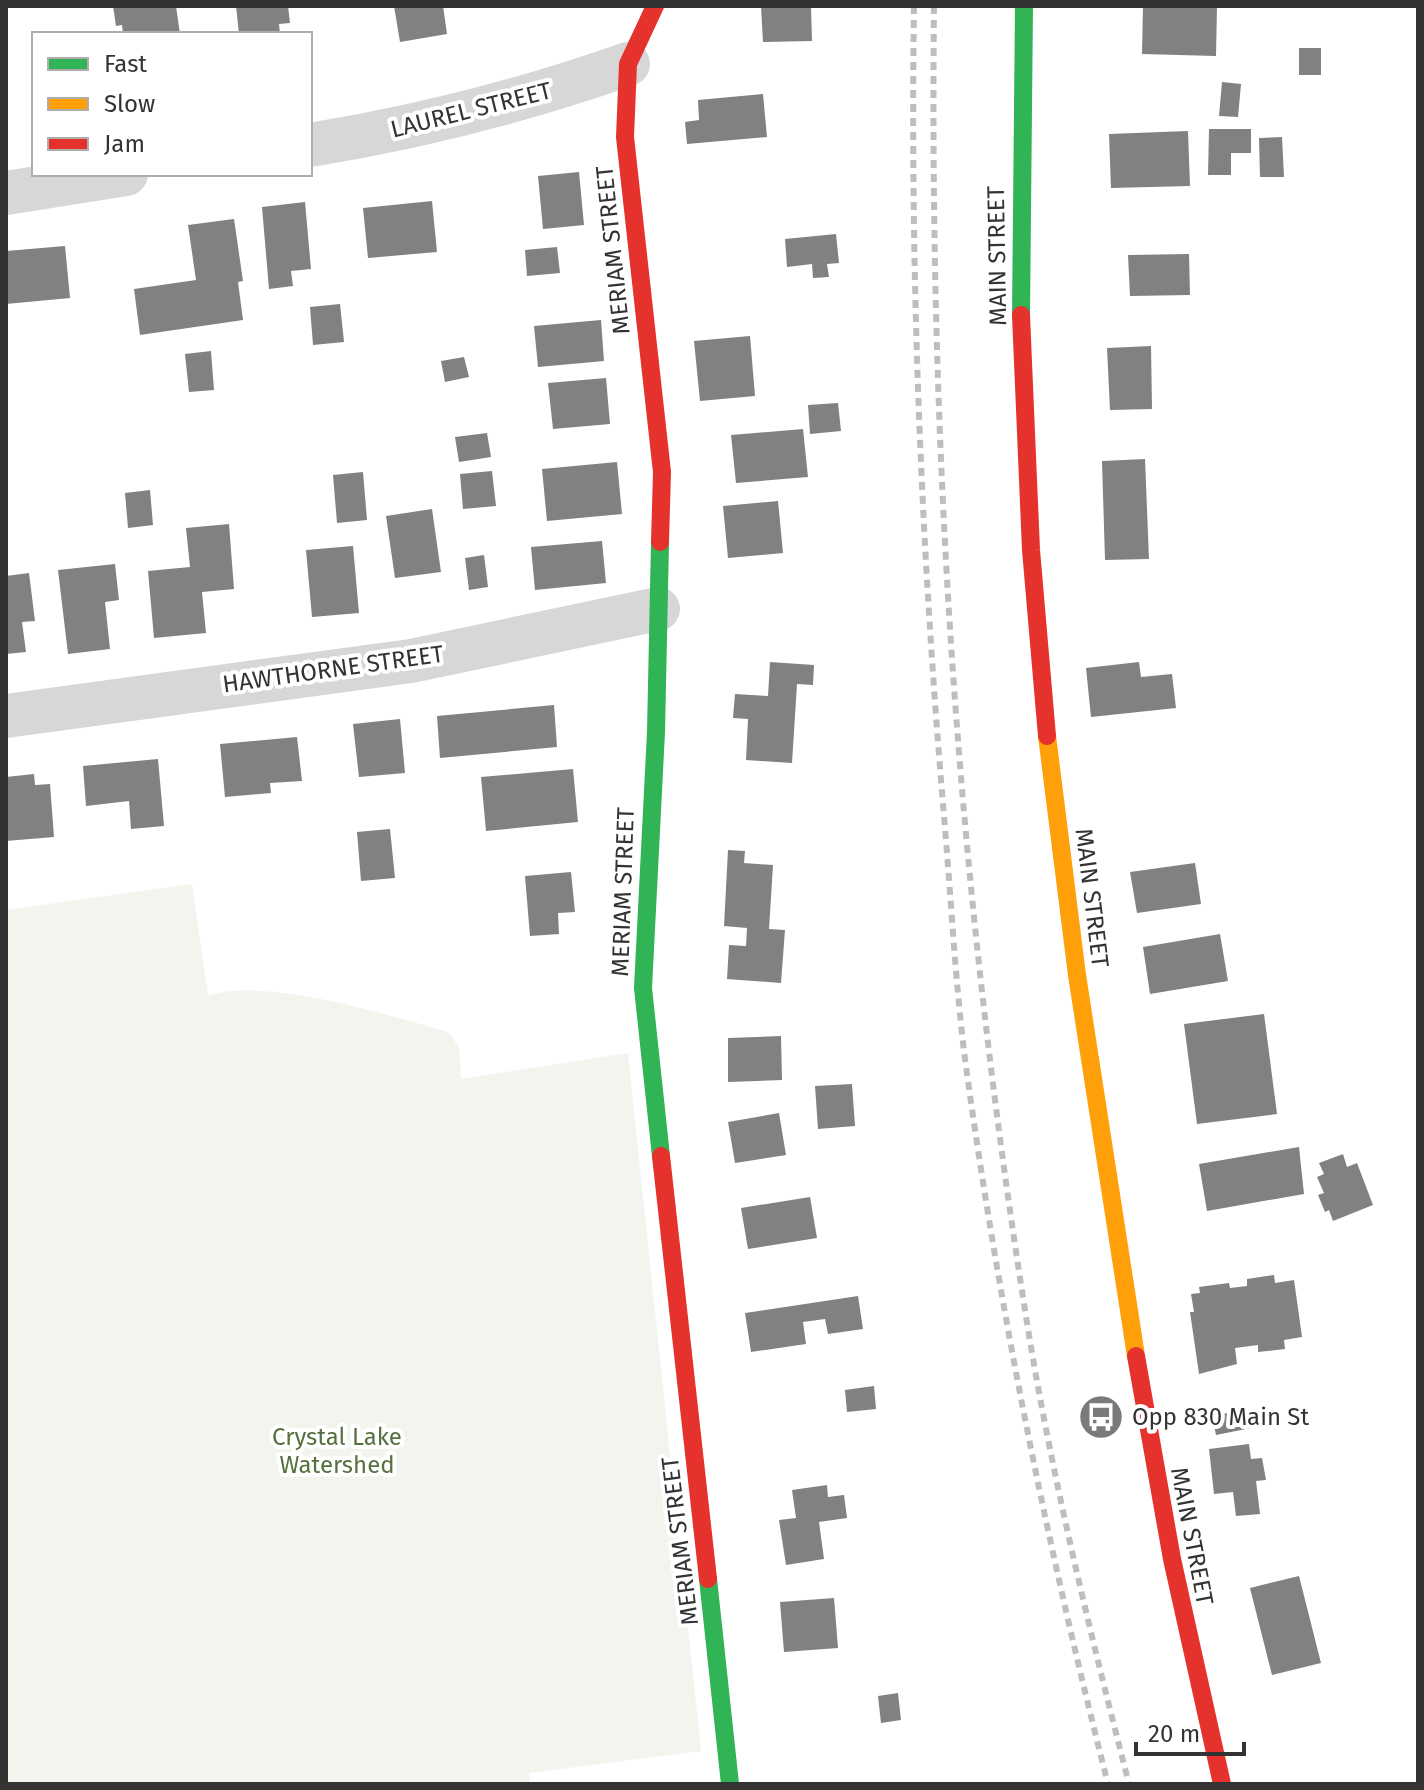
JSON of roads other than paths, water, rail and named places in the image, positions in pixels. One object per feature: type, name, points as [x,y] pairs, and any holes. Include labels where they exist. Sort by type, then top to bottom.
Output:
[{"type":"street","name":"MERIAM STREET","points":[[655,6],[628,64],[625,137],[662,472],[643,988],[730,1784]]},
{"type":"street","name":"MAIN STREET","points":[[1024,6],[1019,174],[1024,392],[1037,626],[1055,793],[1133,1360],[1198,1684],[1222,1784]]},
{"type":"street","name":"LAUREL STREET","points":[[312,145],[410,129],[533,97],[628,64]]},
{"type":"street","points":[[6,193],[113,176]]},
{"type":"street","name":"HAWTHORNE STREET","points":[[6,716],[164,692],[411,661],[658,609]]},
{"type":"railway","points":[[914,6],[914,209],[923,513],[936,715],[965,1059],[993,1242],[1026,1424],[1108,1784]]},
{"type":"railway","points":[[934,6],[937,340],[943,506],[966,839],[984,1005],[1004,1170],[1039,1392],[1074,1561],[1129,1784]]},
{"type":"place","name":"Opp 830 Main St","points":[[1101,1417]]},
{"type":"park label","name":"Crystal Lake Watershed","points":[[337,1451]]}]
